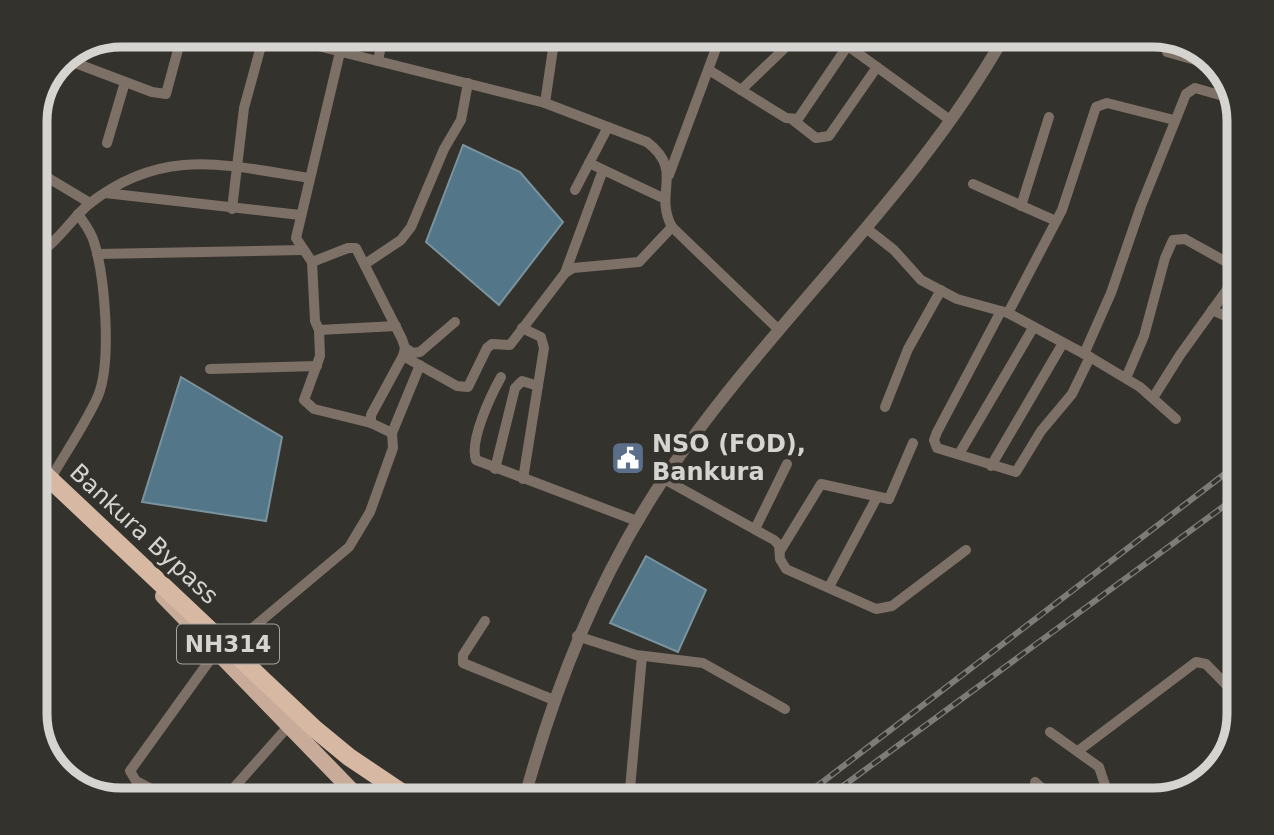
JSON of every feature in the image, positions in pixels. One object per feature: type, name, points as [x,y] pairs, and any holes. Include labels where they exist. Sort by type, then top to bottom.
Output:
[{"type":"highway","name":"Bankura Bypass","points":[[47,478],[92,515],[154,580],[227,644],[300,714],[349,757],[395,788]]},
{"type":"main road","points":[[50,481],[349,788]]},
{"type":"street","points":[[79,60],[125,82],[166,94],[179,47]]},
{"type":"street","points":[[232,209],[244,108],[261,47]]},
{"type":"street","points":[[322,47],[545,103],[647,142],[658,150],[669,175]]},
{"type":"street","points":[[378,61],[381,47]]},
{"type":"street","points":[[545,103],[551,47]]},
{"type":"street","points":[[717,47],[669,175],[665,199],[666,217],[672,227],[779,330]]},
{"type":"street","points":[[741,90],[786,47]]},
{"type":"street","points":[[793,120],[803,115],[847,47]]},
{"type":"street","points":[[849,47],[950,120]]},
{"type":"street","points":[[528,788],[577,636],[605,577],[637,521],[664,479],[779,330],[866,228],[950,120],[997,47]]},
{"type":"street","points":[[340,52],[296,238],[312,262],[315,321],[321,345],[317,366],[304,400],[307,406],[371,423],[392,433]]},
{"type":"street","points":[[1167,52],[1193,59]]},
{"type":"street","points":[[709,70],[793,120],[816,138],[829,136],[877,67]]},
{"type":"street","points":[[107,143],[125,82]]},
{"type":"street","points":[[365,264],[401,240],[411,227],[444,149],[461,120],[468,83]]},
{"type":"street","points":[[1174,120],[1107,103],[1096,107],[1056,221],[934,440],[937,448],[1010,472],[1021,467],[1041,431],[1072,394],[1186,94],[1195,88],[1222,96]]},
{"type":"street","points":[[1021,206],[1049,117]]},
{"type":"street","points":[[575,190],[608,127]]},
{"type":"street","points":[[589,163],[665,199]]},
{"type":"street","points":[[47,244],[90,203],[105,193],[126,180],[171,165],[237,167],[309,178]]},
{"type":"street","points":[[312,262],[352,247],[356,248],[396,326],[404,352],[420,365],[457,386],[468,387],[488,348],[492,344],[510,345],[565,273],[603,170]]},
{"type":"street","points":[[47,177],[90,203]]},
{"type":"street","points":[[973,184],[1056,221]]},
{"type":"street","points":[[105,193],[300,215]]},
{"type":"street","points":[[50,481],[98,397],[105,374],[106,350],[97,254],[94,241],[78,214]]},
{"type":"street","points":[[565,273],[584,266],[639,262],[672,227]]},
{"type":"street","points":[[866,228],[894,250],[921,280],[957,299],[1004,312],[1087,356],[1126,378],[1176,419]]},
{"type":"street","points":[[1126,378],[1144,336],[1165,258],[1173,240],[1185,239],[1227,264]]},
{"type":"street","points":[[97,254],[302,250]]},
{"type":"street","points":[[1153,398],[1227,288]]},
{"type":"street","points":[[885,407],[908,349],[941,290]]},
{"type":"street","points":[[1212,310],[1227,317]]},
{"type":"street","points":[[404,352],[420,352],[456,322]]},
{"type":"street","points":[[318,330],[396,326]]},
{"type":"street","points":[[522,328],[541,337],[543,342],[523,479]]},
{"type":"street","points":[[959,454],[1033,328]]},
{"type":"street","points":[[991,466],[1063,343]]},
{"type":"street","points":[[371,423],[374,407],[404,352]]},
{"type":"street","points":[[149,788],[136,781],[130,771],[227,644],[349,547],[370,512],[393,448],[392,433],[420,365]]},
{"type":"street","points":[[210,369],[317,366]]},
{"type":"street","points":[[500,377],[484,413],[474,455],[480,463],[637,521]]},
{"type":"street","points":[[495,469],[515,388],[522,381],[538,386]]},
{"type":"street","points":[[780,551],[821,484],[844,487],[877,499],[888,499],[913,443]]},
{"type":"street","points":[[755,529],[788,464]]},
{"type":"street","points":[[664,479],[774,540],[780,551],[781,564],[786,569],[876,609],[892,606],[966,550]]},
{"type":"street","points":[[829,587],[877,499]]},
{"type":"street","points":[[485,621],[463,655],[463,663],[554,700]]},
{"type":"street","points":[[577,636],[642,656],[703,663],[785,709]]},
{"type":"street","points":[[630,788],[642,656]]},
{"type":"street","points":[[1078,751],[1196,662],[1206,664],[1227,686]]},
{"type":"street","points":[[234,788],[300,714]]},
{"type":"street","points":[[1050,732],[1100,767],[1106,788]]},
{"type":"street","points":[[1035,782],[1042,788]]},
{"type":"water","points":[[463,145],[520,172],[563,222],[499,305],[426,242]]},
{"type":"water","points":[[181,377],[282,437],[266,521],[142,502]]},
{"type":"water","points":[[646,556],[706,590],[678,652],[610,623]]},
{"type":"railway","points":[[815,788],[1227,472]]},
{"type":"railway","points":[[840,788],[1227,504]]},
{"type":"place","name":"NSO (FOD), Bankura","points":[[628,458]]}]
